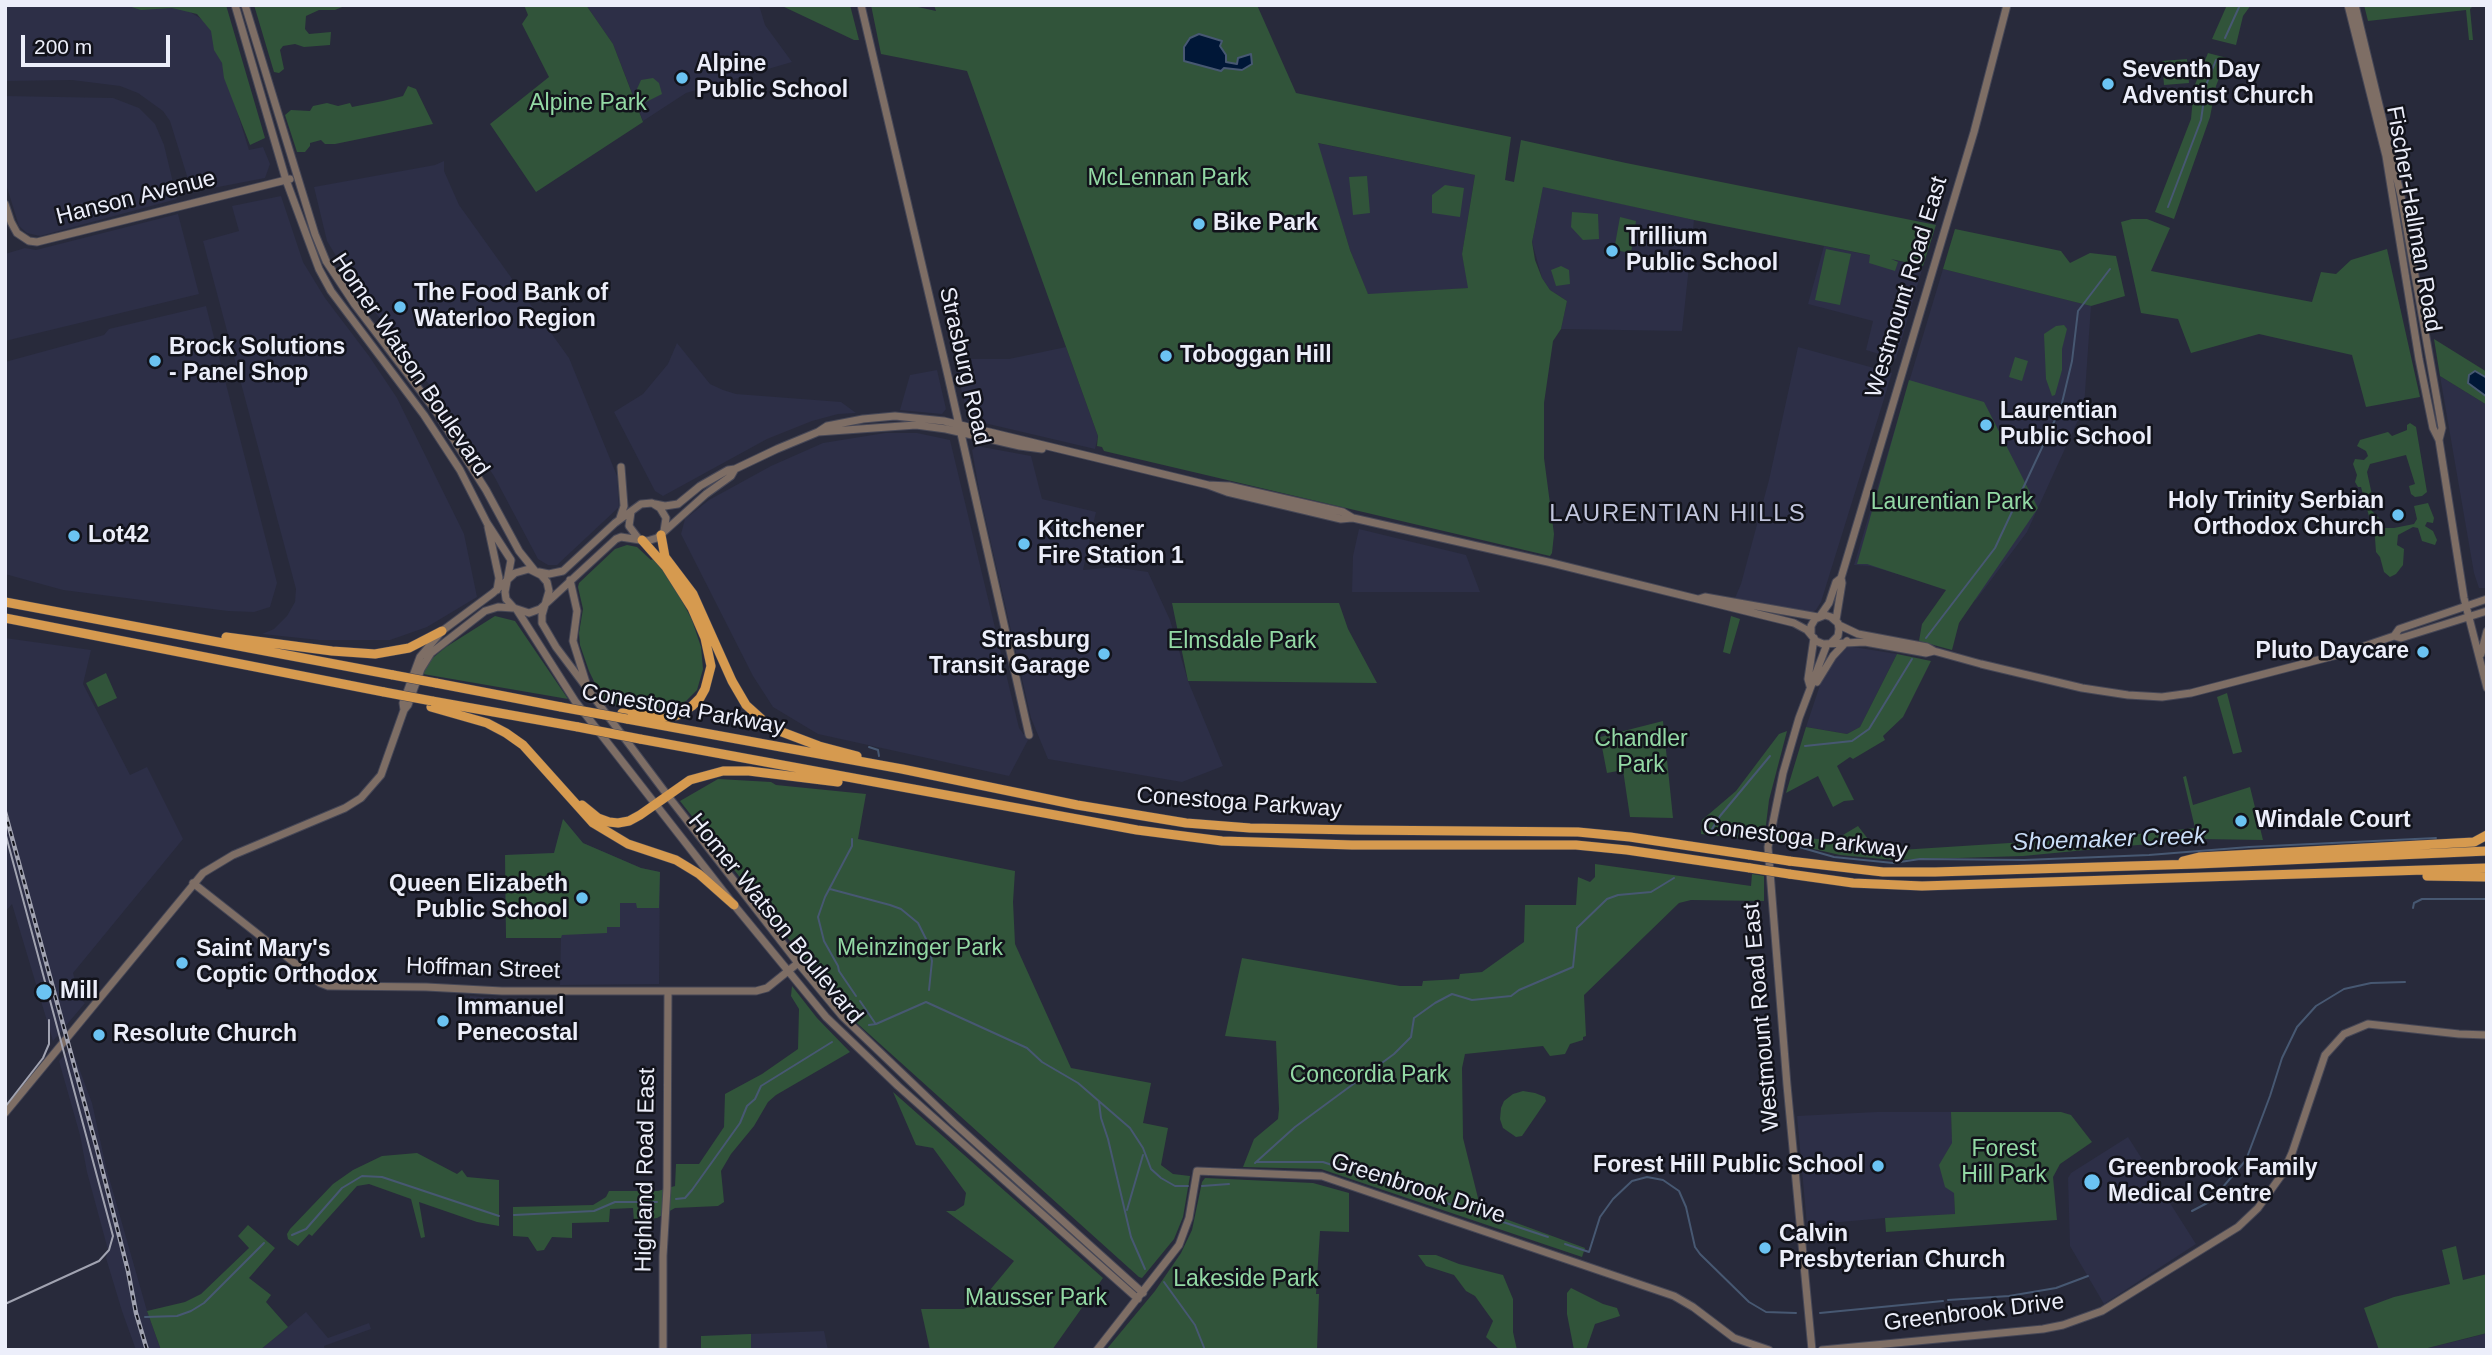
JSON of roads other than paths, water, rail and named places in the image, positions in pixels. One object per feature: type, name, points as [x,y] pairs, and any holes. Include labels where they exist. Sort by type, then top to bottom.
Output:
[{"type":"highway","points":[[662,533],[665,556],[693,594],[732,681],[746,705],[766,723],[782,732],[819,746],[902,769]]},
{"type":"highway","points":[[624,716],[678,715],[700,698],[711,666],[705,638],[692,608],[666,567],[641,539]]},
{"type":"highway","name":"Conestoga Parkway","points":[[5,603],[561,707],[624,716],[1077,805],[1186,823],[1317,829],[1578,832],[1656,840],[1789,861],[1896,872],[2165,865],[2485,850]]},
{"type":"highway","name":"Conestoga Parkway","points":[[5,618],[432,704],[578,727],[1138,830],[1222,841],[1352,845],[1576,845],[1627,849],[1853,883],[1922,886],[2487,869]]},
{"type":"highway","points":[[197,637],[208,635],[375,654],[409,648],[442,631]]},
{"type":"highway","points":[[432,704],[487,723],[506,733],[523,745],[593,824],[628,844],[676,860],[699,874],[734,905]]},
{"type":"highway","points":[[562,788],[598,818],[618,823],[629,821],[656,803],[670,799],[690,780],[723,771],[748,771],[865,785],[880,784]]},
{"type":"highway","points":[[2165,865],[2199,857],[2474,842],[2487,835]]},
{"type":"highway","points":[[2388,872],[2404,876],[2487,877]]},
{"type":"main road","name":"Homer Watson Boulevard","points":[[235,5],[307,242],[331,291],[424,415],[466,479],[487,523],[511,560],[508,580]]},
{"type":"main road","name":"Homer Watson Boulevard","points":[[245,5],[315,234],[326,261],[338,281],[435,410],[486,490],[519,551],[537,572]]},
{"type":"main road","name":"Strasburg Road","points":[[861,5],[1029,735]]},
{"type":"main road","name":"Westmount Road East","points":[[1841,578],[1973,132],[2007,5]]},
{"type":"main road","name":"Fischer-Hallman Road","points":[[2348,5],[2386,156],[2419,359],[2433,428],[2439,440],[2466,606],[2487,688]]},
{"type":"main road","name":"Fischer-Hallman Road","points":[[2355,5],[2401,196],[2442,428],[2439,440]]},
{"type":"main road","name":"Hanson Avenue","points":[[5,204],[18,233],[29,241],[37,242],[298,178]]},
{"type":"main road","points":[[404,710],[403,703],[421,657],[442,631],[497,590],[514,573],[521,570],[549,574],[564,571],[641,503],[665,506],[678,504],[728,470],[818,432],[916,425],[960,429],[1208,485],[1229,486],[1343,512],[1353,518],[1794,623],[1820,643],[1847,641],[1883,644],[1926,653],[1934,651]]},
{"type":"main road","points":[[619,520],[624,506],[621,467]]},
{"type":"main road","points":[[5,1113],[193,883],[211,867],[233,855],[345,808],[361,798],[381,775],[404,710],[421,669],[431,653],[485,611],[498,607],[529,613],[544,604],[616,539],[653,540],[735,469]]},
{"type":"main road","points":[[655,505],[666,518],[662,533]]},
{"type":"main road","points":[[633,509],[628,518],[629,526],[632,533],[641,539]]},
{"type":"main road","points":[[487,523],[499,578],[497,590]]},
{"type":"main road","points":[[537,572],[548,586],[544,604]]},
{"type":"main road","points":[[1809,690],[1813,623],[1829,603],[1836,582],[1841,578]]},
{"type":"main road","points":[[1809,690],[1830,643],[1838,636],[1841,578]]},
{"type":"main road","points":[[508,580],[506,598],[515,609]]},
{"type":"main road","points":[[570,580],[577,611],[573,641],[589,693]]},
{"type":"main road","points":[[1699,599],[1705,597],[1819,617],[1825,615],[1845,624],[1858,634],[1917,644],[1934,651],[2082,688],[2162,697],[2211,688],[2340,654],[2394,636],[2401,638],[2487,611]]},
{"type":"main road","points":[[2394,636],[2399,629],[2487,599]]},
{"type":"main road","name":"Homer Watson Boulevard","points":[[544,604],[544,628],[589,693],[798,962],[862,1036],[1141,1296]]},
{"type":"main road","name":"Homer Watson Boulevard","points":[[515,609],[575,701],[734,905],[849,1041],[1141,1296]]},
{"type":"main road","points":[[2480,658],[2487,631]]},
{"type":"main road","points":[[1809,690],[1847,641]]},
{"type":"main road","name":"Westmount Road East","points":[[1809,690],[1783,773],[1768,848],[1812,1350]]},
{"type":"main road","name":"Hoffman Street","points":[[193,883],[324,985],[502,991],[760,990],[798,962]]},
{"type":"main road","name":"Highland Road East","points":[[663,1350],[668,992]]},
{"type":"main road","name":"Greenbrook Drive","points":[[1822,1350],[2043,1329],[2102,1311],[2238,1227],[2258,1208],[2273,1189],[2292,1153],[2325,1055],[2344,1034],[2368,1024],[2471,1036],[2487,1035]]},
{"type":"main road","name":"Greenbrook Drive","points":[[1141,1296],[1183,1237],[1189,1219],[1197,1171],[1322,1176],[1674,1296],[1734,1338],[1769,1350]]},
{"type":"main road","points":[[1097,1350],[1141,1296]]},
{"type":"waterway","name":"Shoemaker Creek","points":[[2225,38],[2240,5]]},
{"type":"waterway","name":"Shoemaker Creek","points":[[2168,207],[2201,120],[2206,85],[2216,60]]},
{"type":"waterway","name":"Shoemaker Creek","points":[[1926,638],[1995,548],[2061,407],[2072,361],[2078,311],[2110,269]]},
{"type":"waterway","name":"Shoemaker Creek","points":[[1805,746],[1852,741],[1869,729],[1912,659]]},
{"type":"waterway","points":[[869,747],[878,750],[879,756]]},
{"type":"waterway","name":"Shoemaker Creek","points":[[1751,837],[1712,829],[1770,756]]},
{"type":"waterway","name":"Shoemaker Creek","points":[[1785,843],[1834,857],[1893,863],[1920,859],[2024,860],[2149,855],[2436,838]]},
{"type":"waterway","points":[[852,839],[852,846],[825,897],[818,917],[824,941],[839,971],[856,996]]},
{"type":"waterway","name":"Shoemaker Creek","points":[[1255,1163],[1295,1127],[1394,1054],[1411,1037],[1414,1018],[1435,1003],[1452,994],[1472,1000],[1511,996],[1573,967],[1577,928],[1607,899],[1618,895],[1651,892],[1674,878]]},
{"type":"waterway","points":[[830,889],[901,909],[918,923],[928,943],[932,961],[929,990]]},
{"type":"waterway","points":[[2413,908],[2414,903],[2422,899],[2487,899]]},
{"type":"waterway","points":[[2192,1211],[2211,1201],[2246,1160],[2282,1058],[2297,1027],[2316,1006],[2344,989],[2371,983],[2405,982]]},
{"type":"waterway","points":[[860,1001],[875,1023]]},
{"type":"waterway","name":"Shoemaker Creek","points":[[869,1025],[926,1002],[1027,1048],[1042,1062],[1078,1083],[1130,1128],[1143,1148],[1151,1169],[1161,1178],[1175,1186],[1188,1186]]},
{"type":"waterway","name":"Shoemaker Creek","points":[[676,1199],[685,1198],[692,1190],[740,1123],[747,1106],[755,1099],[761,1086],[832,1042]]},
{"type":"waterway","points":[[1099,1102],[1131,1237],[1145,1269]]},
{"type":"waterway","points":[[1127,1210],[1143,1155]]},
{"type":"waterway","points":[[1256,1162],[1323,1162],[1548,1237]]},
{"type":"waterway","name":"Shoemaker Creek","points":[[292,1235],[306,1229],[342,1188],[362,1176],[382,1177],[499,1216]]},
{"type":"waterway","points":[[1565,1244],[1589,1252],[1600,1217],[1613,1199],[1632,1181],[1647,1177],[1663,1180],[1679,1191],[1686,1207],[1695,1247],[1700,1254],[1749,1302],[1766,1312],[1796,1313]]},
{"type":"waterway","name":"Shoemaker Creek","points":[[1202,1186],[1229,1184]]},
{"type":"waterway","name":"Shoemaker Creek","points":[[514,1215],[594,1211],[615,1202],[657,1202]]},
{"type":"waterway","name":"Shoemaker Creek","points":[[145,1317],[177,1316],[204,1303],[264,1243]]},
{"type":"waterway","points":[[1948,1300],[2009,1296],[2056,1288],[2088,1276]]},
{"type":"waterway","points":[[1164,1282],[1195,1325],[1205,1350]]},
{"type":"waterway","points":[[1820,1313],[1943,1301]]},
{"type":"tram line","points":[[5,832],[113,1236],[109,1250],[99,1261],[5,1304]]},
{"type":"tram line","points":[[5,1107],[43,1058],[49,1044],[49,1020]]},
{"type":"railway","points":[[5,812],[97,1149],[147,1350]]},
{"type":"place","name":"Alpine Public School","points":[[682,78]]},
{"type":"place","name":"Seventh Day Adventist Church","points":[[2108,84]]},
{"type":"place","name":"Bike Park","points":[[1199,224]]},
{"type":"place","name":"Trillium Public School","points":[[1612,251]]},
{"type":"place","name":"The Food Bank of Waterloo Region","points":[[400,307]]},
{"type":"place","name":"Toboggan Hill","points":[[1166,356]]},
{"type":"place","name":"Brock Solutions - Panel Shop","points":[[155,361]]},
{"type":"place","name":"Laurentian Public School","points":[[1986,425]]},
{"type":"place","name":"Holy Trinity Serbian Orthodox Church","points":[[2398,515]]},
{"type":"place","name":"Lot42","points":[[74,536]]},
{"type":"place","name":"Kitchener Fire Station 1","points":[[1024,544]]},
{"type":"place","name":"Pluto Daycare","points":[[2423,652]]},
{"type":"place","name":"Strasburg Transit Garage","points":[[1104,654]]},
{"type":"place","name":"Windale Court","points":[[2241,821]]},
{"type":"place","name":"Queen Elizabeth Public School","points":[[582,898]]},
{"type":"place","name":"Saint Mary's Coptic Orthodox","points":[[182,963]]},
{"type":"place","name":"Mill","points":[[44,992]]},
{"type":"place","name":"Immanuel Penecostal","points":[[443,1021]]},
{"type":"place","name":"Resolute Church","points":[[99,1035]]},
{"type":"place","name":"Forest Hill Public School","points":[[1878,1166]]},
{"type":"place","name":"Greenbrook Family Medical Centre","points":[[2092,1182]]},
{"type":"place","name":"Calvin Presbyterian Church","points":[[1765,1248]]},
{"type":"district","name":"LAURENTIAN HILLS","points":[[1678,514]]},
{"type":"park label","name":"Alpine Park","points":[[588,104]]},
{"type":"park label","name":"McLennan Park","points":[[1168,179]]},
{"type":"park label","name":"Laurentian Park","points":[[1952,503]]},
{"type":"park label","name":"Elmsdale Park","points":[[1242,642]]},
{"type":"park label","name":"Chandler Park","points":[[1641,753]]},
{"type":"park label","name":"Meinzinger Park","points":[[920,949]]},
{"type":"park label","name":"Concordia Park","points":[[1369,1076]]},
{"type":"park label","name":"Forest Hill Park","points":[[2004,1163]]},
{"type":"park label","name":"Lakeside Park","points":[[1246,1280]]},
{"type":"park label","name":"Mausser Park","points":[[1036,1299]]}]
